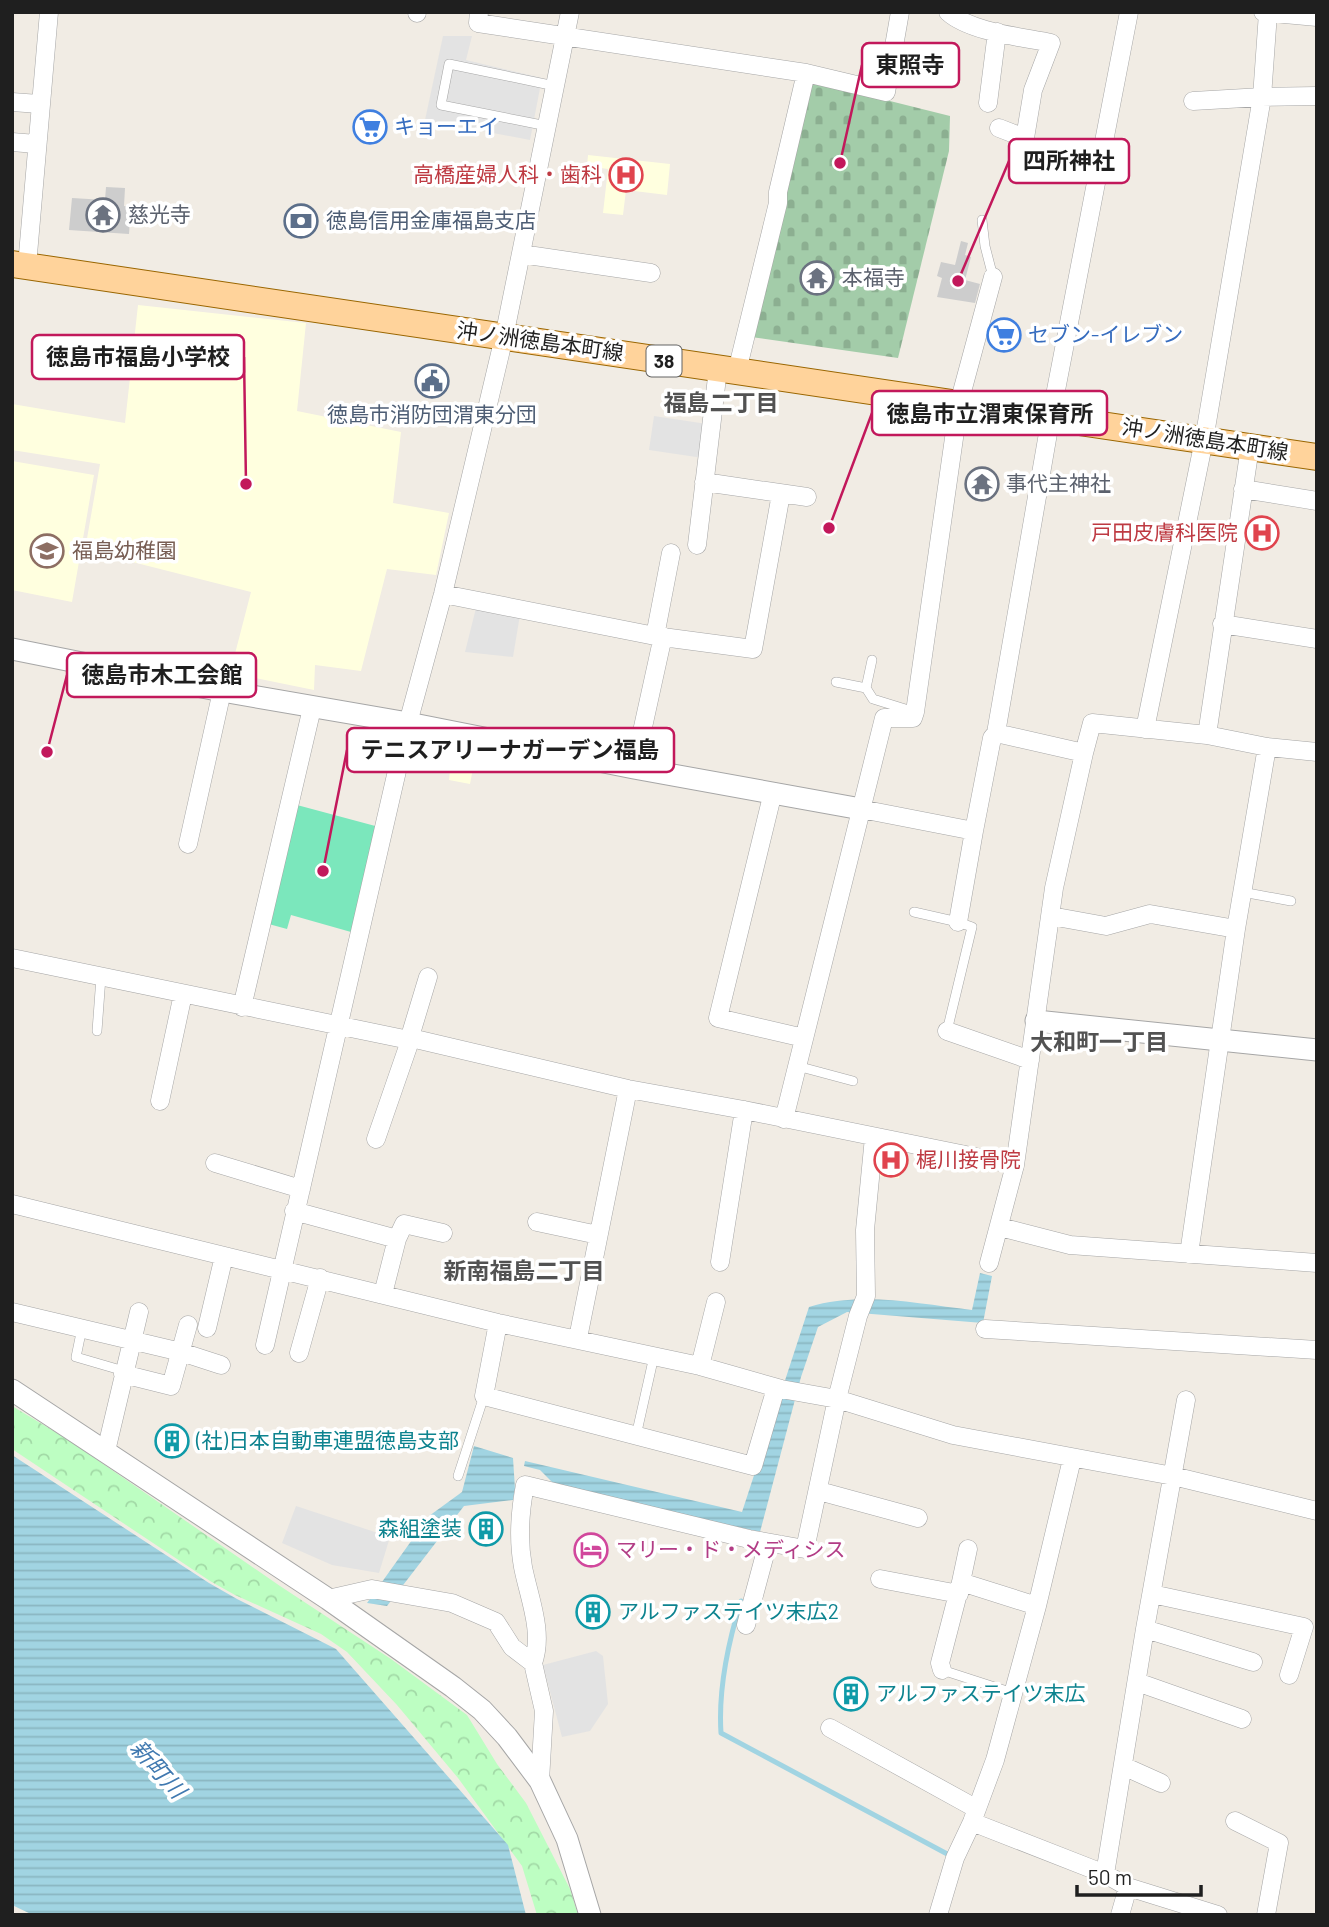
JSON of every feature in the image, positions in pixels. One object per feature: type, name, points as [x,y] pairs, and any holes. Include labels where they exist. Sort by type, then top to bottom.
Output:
[{"type":"main road","name":"沖ノ洲徳島本町線","points":[[19,265],[1317,457]]},
{"type":"street","points":[[19,265],[36,144],[50,12]]},
{"type":"street","points":[[479,12],[478,23],[806,73],[886,92],[900,12]]},
{"type":"street","points":[[264,1345],[408,723],[443,594],[504,337],[570,12]]},
{"type":"street","points":[[948,12],[956,20],[1051,43],[1033,90],[1025,138],[999,128]]},
{"type":"street","points":[[958,922],[992,738],[996,733],[1051,416],[1129,12]]},
{"type":"street","points":[[1263,12],[1317,17]]},
{"type":"street","points":[[1145,729],[1204,440],[1262,97],[1268,13]]},
{"type":"street","points":[[988,103],[997,32]]},
{"type":"street","points":[[697,545],[704,482],[727,370],[779,203],[778,192],[806,73]]},
{"type":"street","points":[[1193,101],[1317,96]]},
{"type":"street","points":[[12,102],[39,104]]},
{"type":"street","points":[[12,142],[36,144]]},
{"type":"street","points":[[521,254],[651,273]]},
{"type":"street","points":[[783,1119],[884,718],[913,718],[915,712],[959,403],[993,277]]},
{"type":"street","points":[[1207,735],[1250,447]]},
{"type":"street","points":[[704,482],[807,497]]},
{"type":"street","points":[[1243,489],[1317,501]]},
{"type":"street","points":[[443,594],[659,636],[753,649],[781,494]]},
{"type":"street","points":[[634,768],[659,636],[671,553]]},
{"type":"street","points":[[1222,624],[1317,639]]},
{"type":"street","points":[[12,649],[222,691],[408,723],[974,831]]},
{"type":"street","points":[[188,844],[222,691]]},
{"type":"street","points":[[242,1007],[312,708]]},
{"type":"street","points":[[989,1263],[1015,1165],[1054,888],[1093,723],[1207,735],[1267,747],[1317,752]]},
{"type":"street","points":[[996,733],[1084,753]]},
{"type":"street","points":[[1189,1254],[1236,929],[1267,747]]},
{"type":"street","points":[[773,792],[718,1018],[804,1038]]},
{"type":"street","points":[[1051,916],[1106,926],[1150,914],[1236,929]]},
{"type":"street","points":[[12,958],[242,1007],[410,1039],[628,1089],[1015,1165]]},
{"type":"street","points":[[376,1139],[429,977]]},
{"type":"street","points":[[160,1101],[183,994]]},
{"type":"street","points":[[1036,1021],[1317,1050]]},
{"type":"street","points":[[947,1031],[1030,1060]]},
{"type":"street","points":[[578,1338],[628,1089]]},
{"type":"street","points":[[720,1262],[744,1110]]},
{"type":"street","points":[[540,1780],[544,1711],[533,1663],[537,1650],[536,1626],[522,1564],[520,1511],[525,1485],[768,1543],[805,1549],[837,1399],[858,1316],[865,1299],[865,1230],[874,1138]]},
{"type":"street","points":[[215,1163],[301,1189]]},
{"type":"street","points":[[12,1204],[498,1323],[578,1338],[700,1366],[778,1388],[837,1399],[953,1435],[1173,1476],[1317,1511]]},
{"type":"street","points":[[294,1211],[397,1239]]},
{"type":"street","points":[[537,1222],[598,1235]]},
{"type":"street","points":[[383,1294],[397,1239],[404,1224],[443,1233]]},
{"type":"street","points":[[1000,1227],[1070,1245],[1317,1263]]},
{"type":"street","points":[[207,1328],[224,1256]]},
{"type":"street","points":[[299,1353],[320,1278]]},
{"type":"street","points":[[700,1366],[716,1302]]},
{"type":"street","points":[[12,1312],[131,1339],[221,1366]]},
{"type":"street","points":[[106,1451],[139,1312]]},
{"type":"street","points":[[498,1323],[484,1396],[753,1466],[778,1388]]},
{"type":"street","points":[[124,1372],[171,1386],[188,1325]]},
{"type":"street","points":[[985,1329],[1317,1350]]},
{"type":"street","points":[[12,1390],[328,1599],[482,1710],[540,1780],[568,1839],[590,1915]]},
{"type":"street","points":[[1105,1874],[1186,1400]]},
{"type":"street","points":[[937,1915],[958,1848],[975,1815],[995,1759],[1037,1606],[1072,1459]]},
{"type":"street","points":[[819,1491],[918,1518]]},
{"type":"street","points":[[746,1625],[768,1543]]},
{"type":"street","points":[[942,1670],[940,1664],[968,1549]]},
{"type":"street","points":[[880,1579],[960,1588],[1037,1606]]},
{"type":"street","points":[[328,1599],[372,1589],[452,1603],[496,1622],[512,1647],[533,1663]]},
{"type":"street","points":[[1152,1594],[1310,1628],[1290,1675]]},
{"type":"street","points":[[1145,1629],[1253,1662]]},
{"type":"street","points":[[1137,1682],[1242,1719]]},
{"type":"street","points":[[830,1728],[975,1815],[1128,1887],[1218,1915]]},
{"type":"street","points":[[1123,1766],[1161,1783]]},
{"type":"street","points":[[1235,1821],[1279,1843],[1266,1915]]},
{"type":"street","points":[[1120,1915],[1128,1887]]},
{"type":"lane","points":[[547,126],[441,105],[449,64],[555,86]]},
{"type":"lane","points":[[982,220],[993,277]]},
{"type":"lane","points":[[872,660],[866,688],[873,699],[915,712]]},
{"type":"lane","points":[[836,682],[866,688]]},
{"type":"lane","points":[[1242,892],[1291,901]]},
{"type":"lane","points":[[914,912],[972,928],[947,1031]]},
{"type":"lane","points":[[97,1031],[102,977]]},
{"type":"lane","points":[[797,1066],[853,1081]]},
{"type":"lane","points":[[82,1328],[76,1357],[124,1372]]},
{"type":"lane","points":[[636,1436],[654,1356]]},
{"type":"lane","points":[[458,1476],[484,1396]]},
{"type":"lane","points":[[942,1670],[1013,1693]]},
{"type":"shaded area","points":[[443,36],[472,36],[466,60],[542,78],[530,140],[425,120]]},
{"type":"shaded area","points":[[588,155],[670,164],[667,195],[626,190],[623,215],[603,213],[608,169],[587,166]]},
{"type":"shaded area","points":[[106,187],[125,188],[124,206],[131,207],[129,234],[69,230],[72,198],[105,200]]},
{"type":"shaded area","points":[[961,241],[968,243],[965,255],[971,257],[965,280],[980,284],[975,303],[937,297],[942,278],[937,276],[941,262],[955,265]]},
{"type":"shaded area","points":[[138,305],[306,323],[297,411],[401,432],[393,503],[449,513],[436,575],[387,569],[361,671],[315,665],[314,690],[230,673],[251,592],[85,550],[100,464],[12,450],[12,404],[125,423]]},
{"type":"shaded area","points":[[654,416],[707,424],[703,458],[649,450]]},
{"type":"shaded area","name":"福島幼稚園","points":[[12,461],[94,475],[72,602],[12,590]]},
{"type":"shaded area","points":[[476,608],[520,615],[513,657],[465,652]]},
{"type":"shaded area","points":[[414,735],[438,740],[437,747],[457,751],[459,745],[477,748],[470,784],[449,780],[450,770],[420,763],[418,767],[408,765]]},
{"type":"shaded area","points":[[898,1150],[906,1150],[906,1164],[900,1163],[899,1178],[878,1176],[879,1152],[897,1155]]},
{"type":"shaded area","points":[[296,1506],[390,1537],[379,1573],[332,1565],[282,1543]]},
{"type":"shaded area","points":[[596,1651],[603,1656],[608,1704],[590,1731],[562,1737],[543,1665]]},
{"type":"green space","points":[[810,81],[950,116],[949,151],[898,358],[751,337]]},
{"type":"green space","points":[[297,805],[379,827],[351,932],[291,915],[287,929],[265,923]]},
{"type":"green space","points":[[12,1406],[67,1439],[391,1659],[467,1715],[497,1764],[526,1803],[570,1889],[578,1915],[537,1915],[522,1866],[458,1778],[397,1705],[347,1652],[321,1634],[210,1581],[12,1449]]},
{"type":"water","points":[[980,1273],[992,1276],[983,1323],[847,1312],[818,1327],[801,1377],[760,1532],[556,1486],[540,1470],[524,1466],[525,1461],[742,1512],[809,1307],[829,1302],[869,1299],[972,1310]]},
{"type":"water","points":[[474,1446],[513,1458],[513,1500],[464,1506],[387,1606],[367,1603],[429,1516],[462,1492]]},
{"type":"water","name":"新町川","points":[[12,1455],[209,1583],[336,1649],[508,1845],[526,1915],[33,1915],[12,1905]]},
{"type":"waterway","points":[[741,1601],[725,1666],[721,1733],[951,1856]]},
{"type":"place","name":"キョーエイ","points":[[370,127]]},
{"type":"place","name":"東照寺","points":[[840,163]]},
{"type":"place","name":"高橋産婦人科・歯科","points":[[626,175]]},
{"type":"place","name":"慈光寺","points":[[103,215]]},
{"type":"place","name":"徳島信用金庫福島支店","points":[[301,221]]},
{"type":"place","name":"本福寺","points":[[817,278]]},
{"type":"place","name":"四所神社","points":[[958,281]]},
{"type":"place","name":"セブン-イレブン","points":[[1004,335]]},
{"type":"place","name":"徳島市消防団渭東分団","points":[[432,381]]},
{"type":"place","name":"徳島市福島小学校","points":[[246,484]]},
{"type":"place","name":"事代主神社","points":[[982,484]]},
{"type":"place","name":"徳島市立渭東保育所","points":[[829,528]]},
{"type":"place","name":"戸田皮膚科医院","points":[[1262,533]]},
{"type":"place","name":"福島幼稚園","points":[[47,551]]},
{"type":"place","name":"徳島市木工会館","points":[[47,752]]},
{"type":"place","name":"テニスアリーナガーデン福島","points":[[323,871]]},
{"type":"place","name":"梶川接骨院","points":[[891,1160]]},
{"type":"place","name":"(社)日本自動車連盟徳島支部","points":[[172,1441]]},
{"type":"place","name":"森組塗装","points":[[486,1529]]},
{"type":"place","name":"マリー・ド・メディシス","points":[[591,1550]]},
{"type":"place","name":"アルファステイツ末広2","points":[[593,1612]]},
{"type":"place","name":"アルファステイツ末広","points":[[851,1694]]},
{"type":"district","name":"福島二丁目","points":[[721,403]]},
{"type":"district","name":"大和町一丁目","points":[[1099,1042]]},
{"type":"district","name":"新南福島二丁目","points":[[524,1271]]}]
